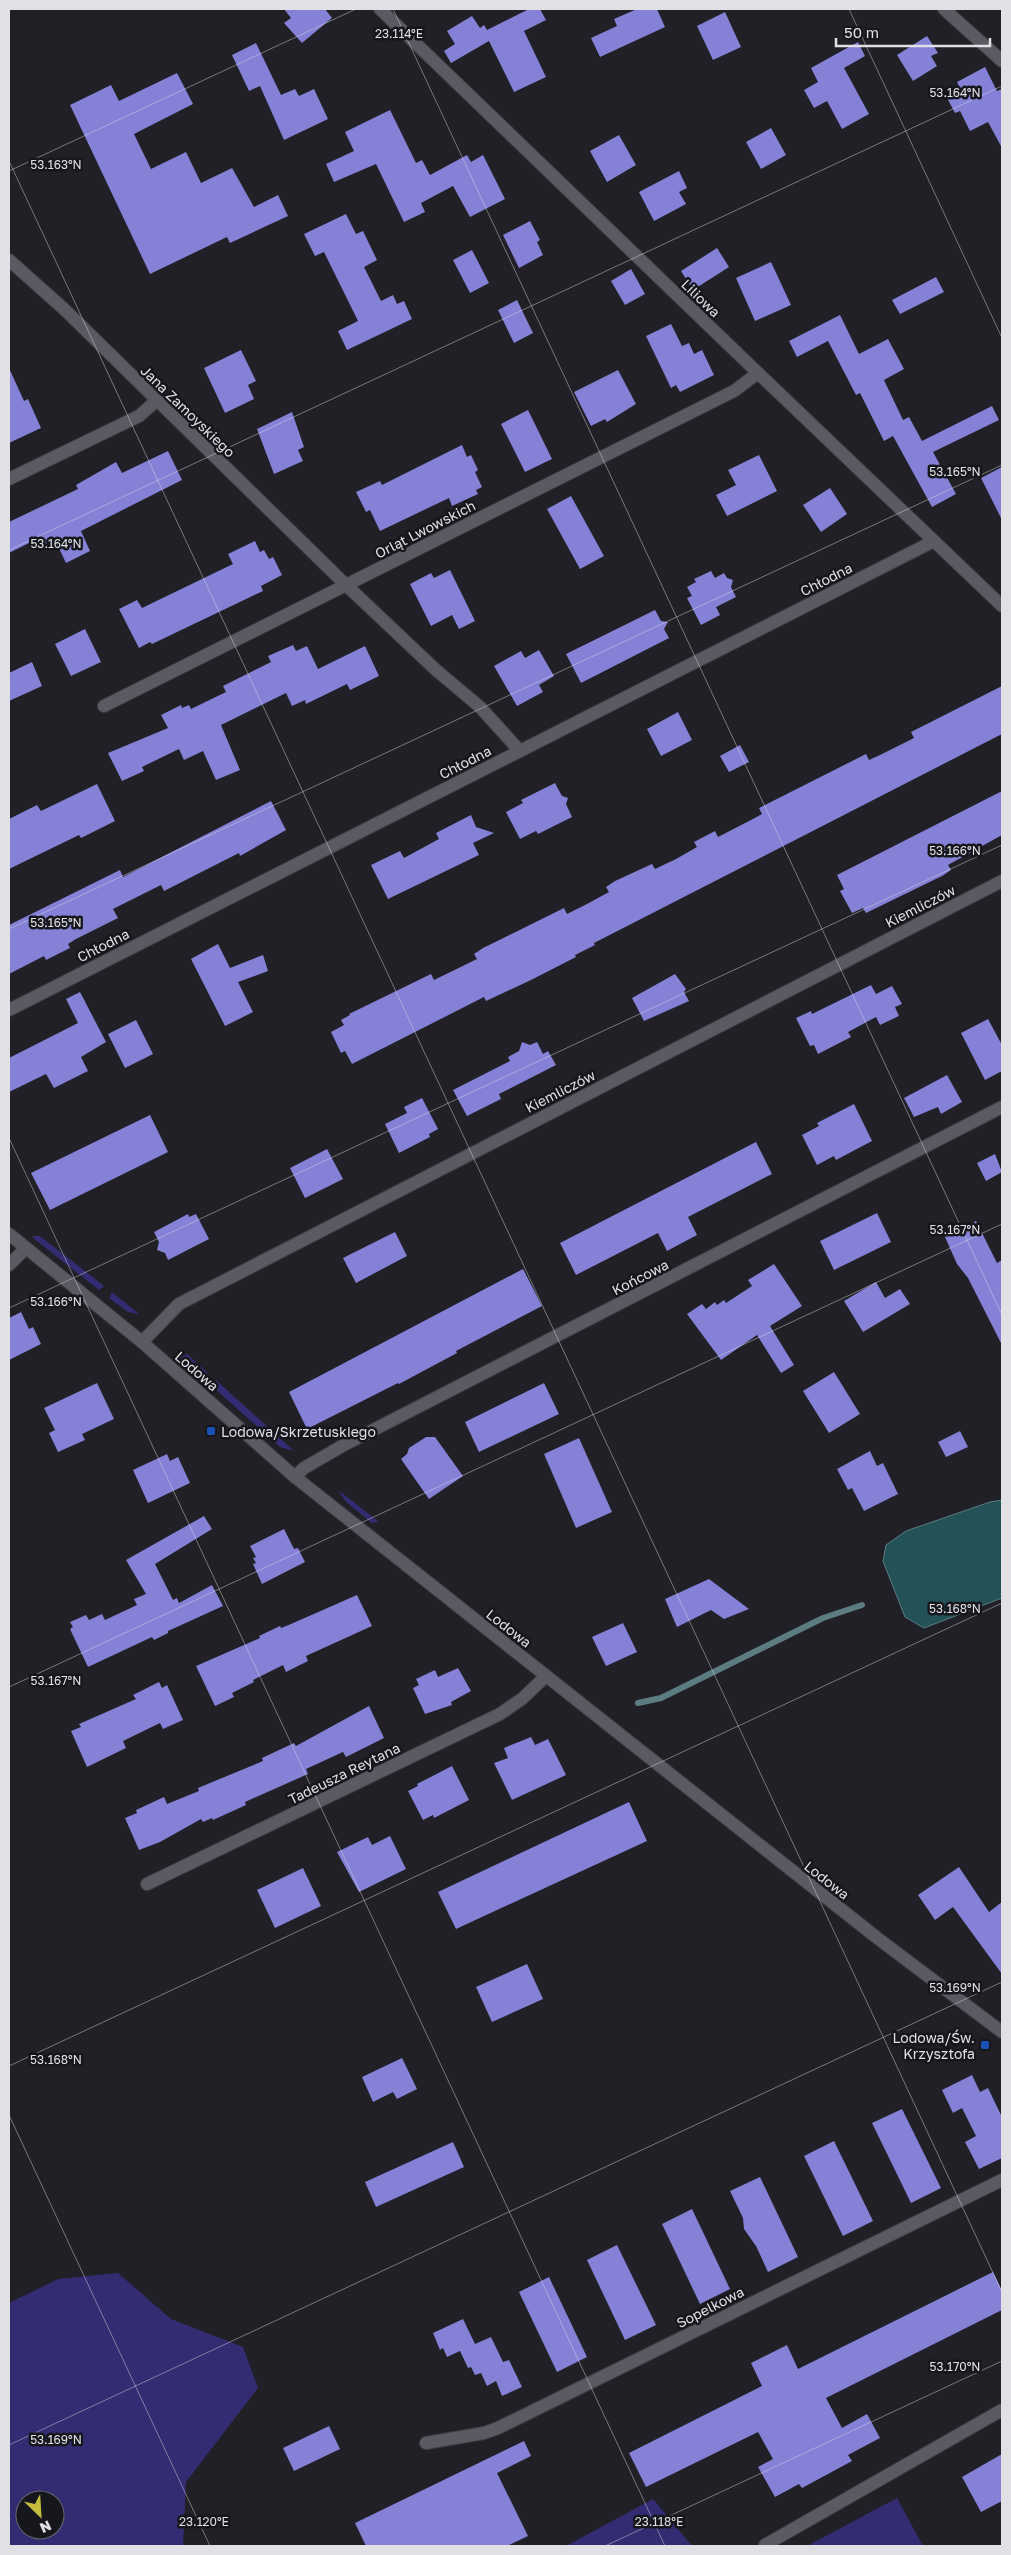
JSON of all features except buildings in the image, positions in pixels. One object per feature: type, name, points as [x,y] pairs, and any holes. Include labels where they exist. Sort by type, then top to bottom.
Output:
[{"type":"street","name":"Liliowa","points":[[380,9],[1002,606]]},
{"type":"street","points":[[944,9],[1002,61]]},
{"type":"street","name":"Jana Zamoyskiego","points":[[9,260],[64,309],[346,585],[436,670],[480,707],[520,751]]},
{"type":"street","name":"Orląt Lwowskich","points":[[104,706],[734,391],[758,373]]},
{"type":"street","points":[[9,479],[139,416],[156,401]]},
{"type":"street","name":"Chłodna","points":[[9,1010],[934,541]]},
{"type":"street","name":"Kiemliczów","points":[[142,1342],[179,1304],[1002,881]]},
{"type":"street","name":"Końcowa","points":[[294,1477],[304,1468],[342,1446],[1002,1107]]},
{"type":"street","name":"Lodowa","points":[[9,1234],[142,1342],[294,1477],[869,1932],[1002,2032]]},
{"type":"street","points":[[9,1265],[26,1248]]},
{"type":"street","name":"Tadeusza Reytana","points":[[147,1884],[500,1714],[523,1698],[546,1676]]},
{"type":"street","name":"Sopelkowa","points":[[426,2443],[484,2433],[498,2428],[1002,2180]]},
{"type":"street","points":[[765,2545],[1002,2410]]},
{"type":"shaded area","points":[[33,1236],[40,1236],[104,1286],[99,1290],[33,1238]]},
{"type":"shaded area","points":[[112,1292],[139,1314],[128,1312],[109,1298]]},
{"type":"shaded area","points":[[187,1354],[208,1373],[201,1378],[179,1358]]},
{"type":"shaded area","points":[[216,1380],[294,1451],[280,1447],[214,1388]]},
{"type":"shaded area","points":[[338,1490],[378,1521],[372,1523],[346,1502]]},
{"type":"shaded area","points":[[118,2273],[171,2319],[243,2347],[258,2388],[186,2482],[183,2546],[9,2546],[9,2303],[58,2279]]},
{"type":"shaded area","points":[[897,2498],[923,2546],[807,2546]]},
{"type":"shaded area","points":[[653,2499],[692,2546],[566,2546]]},
{"type":"water","points":[[1002,1500],[1002,1598],[924,1628],[905,1617],[883,1561],[886,1545],[906,1531],[990,1502]]},
{"type":"waterway","points":[[638,1703],[661,1698],[823,1618],[862,1605]]},
{"type":"place","name":"Lodowa/Skrzetuskiego","points":[[211,1431]]},
{"type":"place","name":"Lodowa/Św. Krzysztofa","points":[[985,2045]]}]
